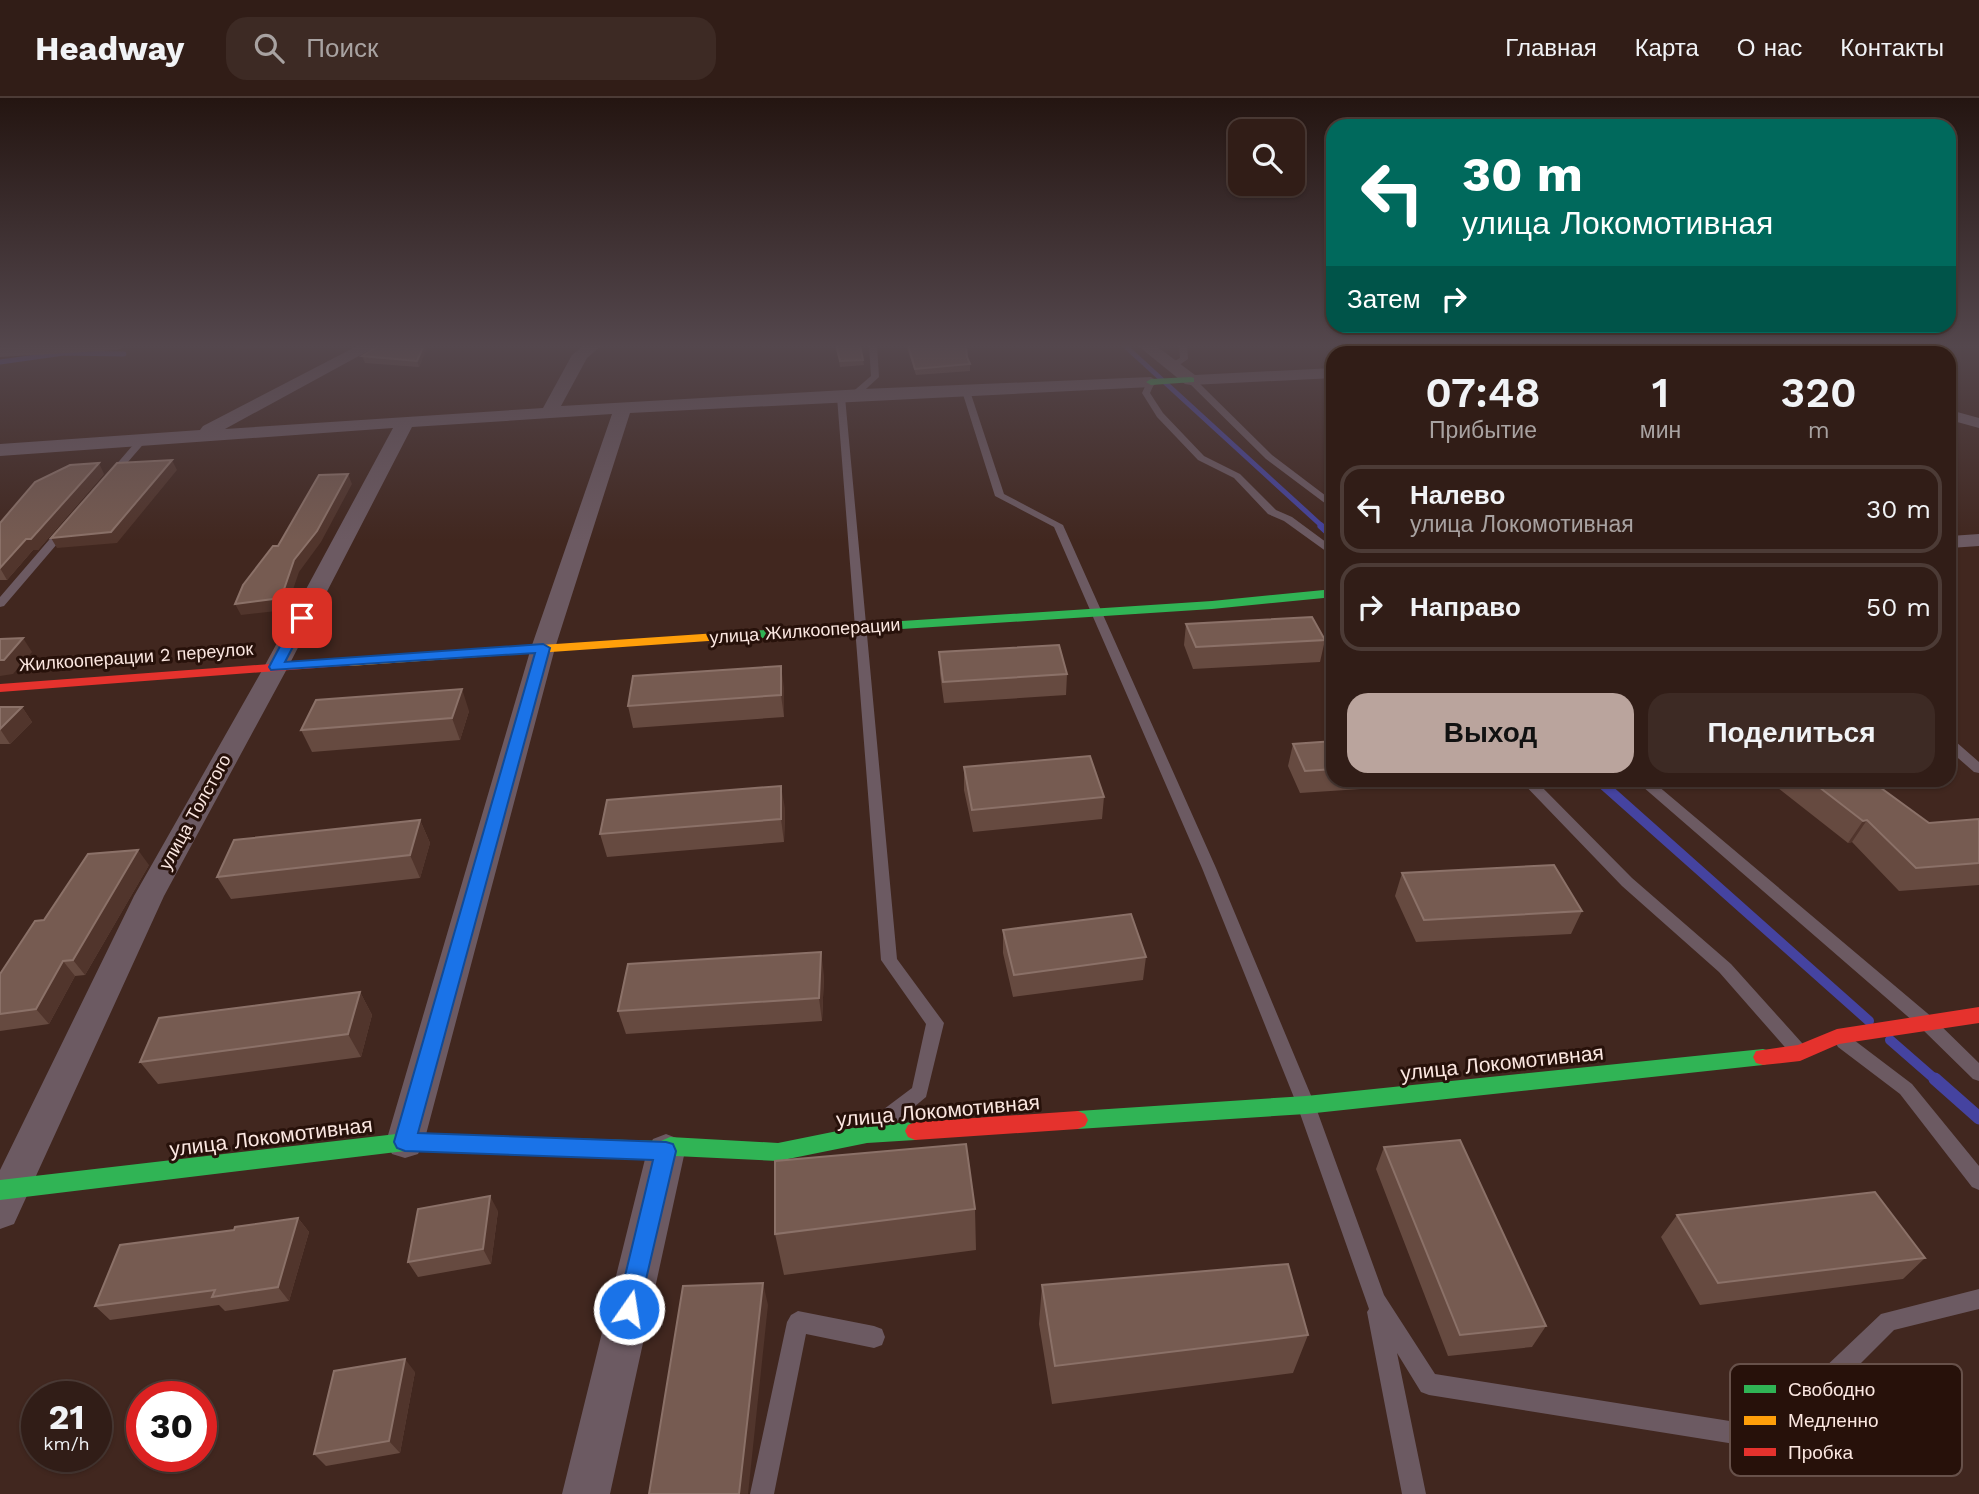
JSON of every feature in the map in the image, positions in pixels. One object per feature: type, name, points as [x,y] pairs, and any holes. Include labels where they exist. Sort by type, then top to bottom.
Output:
[{"type":"street","points":[[198,436],[247,410]]},
{"type":"street","points":[[548,414],[550,410]]},
{"type":"street","points":[[0,450],[596,410]]},
{"type":"street","points":[[405,1142],[543,648],[622,410]]},
{"type":"street","points":[[1956,417],[1979,423]]},
{"type":"street","name":"улица Толстого","points":[[4,1196],[149,896],[276,667],[406,421]]},
{"type":"street","points":[[1956,542],[1979,540]]},
{"type":"street","name":"улица Жилкооперации","points":[[276,667],[1097,612],[1326,594]]},
{"type":"street","name":"Жилкооперации 2 переулок","points":[[0,688],[276,667]]},
{"type":"street","points":[[1927,1023],[1979,1015]]},
{"type":"street","name":"улица Локомотивная","points":[[4,1196],[405,1142],[666,1151],[670,1146],[778,1152],[867,1134],[1306,1105],[1800,1053],[1837,1037],[1927,1023]]},
{"type":"street","points":[[586,1494],[666,1151]]},
{"type":"lane","points":[[848,410],[888,960],[935,1023],[920,1092],[867,1134]]},
{"type":"lane","points":[[972,410],[1000,496],[1058,525],[1209,868],[1306,1105],[1376,1301],[1415,1494]]},
{"type":"lane","points":[[1157,410],[1201,458],[1237,476],[1272,512],[1288,519],[1326,548]]},
{"type":"lane","points":[[1222,410],[1269,457],[1326,502]]},
{"type":"lane","points":[[107,481],[142,440]]},
{"type":"lane","points":[[0,604],[71,522]]},
{"type":"lane","points":[[1956,749],[1979,769]]},
{"type":"lane","points":[[1534,787],[1627,882],[1725,968],[1800,1053]]},
{"type":"lane","points":[[1650,787],[1927,1023],[1979,1074]]},
{"type":"lane","points":[[1837,1037],[1906,1089],[1979,1181]]},
{"type":"lane","points":[[1844,1364],[1888,1321],[1979,1299]]},
{"type":"lane","points":[[1376,1301],[1429,1384],[1730,1432]]},
{"type":"lane","points":[[762,1494],[798,1322],[874,1337]]},
{"type":"building","points":[[172,460],[111,532],[51,538],[117,463]]},
{"type":"building","points":[[99,463],[31,539],[26,539],[0,568],[0,523],[35,482],[70,465]]},
{"type":"building","points":[[348,474],[317,531],[294,560],[281,598],[235,604],[243,585],[273,546],[278,546],[319,475]]},
{"type":"building","points":[[1312,617],[1325,640],[1196,647],[1186,624]]},
{"type":"building","points":[[23,638],[4,660],[0,660],[0,639]]},
{"type":"building","points":[[1059,645],[1067,674],[943,682],[939,652]]},
{"type":"building","points":[[781,666],[781,695],[628,706],[633,676]]},
{"type":"building","points":[[462,689],[452,718],[301,730],[316,700]]},
{"type":"building","points":[[0,707],[22,707],[0,729]]},
{"type":"building","points":[[1326,742],[1326,770],[1305,771],[1293,744]]},
{"type":"building","points":[[1090,756],[1104,797],[972,810],[964,767]]},
{"type":"building","points":[[781,786],[781,819],[600,834],[607,800]]},
{"type":"building","points":[[1819,787],[1880,787],[1929,823],[1979,819],[1979,863],[1916,868],[1867,820],[1863,821]]},
{"type":"building","points":[[420,820],[410,855],[217,877],[234,840]]},
{"type":"building","points":[[138,850],[73,960],[63,961],[36,1009],[0,1014],[0,974],[35,921],[44,920],[88,854]]},
{"type":"building","points":[[1554,865],[1582,911],[1424,920],[1402,873]]},
{"type":"building","points":[[1131,914],[1146,957],[1014,975],[1003,930]]},
{"type":"building","points":[[821,952],[819,998],[618,1011],[628,964]]},
{"type":"building","points":[[360,992],[348,1034],[140,1062],[159,1018]]},
{"type":"building","points":[[1460,1140],[1546,1326],[1460,1335],[1384,1147]]},
{"type":"building","points":[[966,1144],[975,1209],[775,1234],[775,1161]]},
{"type":"building","points":[[1875,1192],[1925,1258],[1718,1283],[1677,1215]]},
{"type":"building","points":[[490,1196],[483,1249],[408,1262],[418,1209]]},
{"type":"building","points":[[298,1218],[278,1287],[212,1297],[215,1290],[95,1306],[120,1245],[234,1230],[235,1227]]},
{"type":"building","points":[[1288,1264],[1308,1335],[1055,1366],[1042,1285]]},
{"type":"building","points":[[763,1283],[739,1494],[649,1494],[683,1286]]},
{"type":"building","points":[[405,1359],[389,1441],[314,1454],[334,1371]]},
{"type":"waterway","points":[[1195,410],[1323,527]]},
{"type":"waterway","points":[[1321,526],[1326,531]]},
{"type":"waterway","points":[[1606,787],[1869,1021]]},
{"type":"waterway","points":[[1890,1040],[1937,1081]]},
{"type":"waterway","points":[[1935,1079],[1979,1118]]},
{"type":"traffic: fast","points":[[732,636],[1212,605],[1326,594]]},
{"type":"traffic: fast","points":[[1078,1120],[1306,1105],[1763,1057]]},
{"type":"traffic: fast","points":[[0,1190],[405,1142],[666,1151],[670,1146],[778,1152],[867,1134],[915,1131]]},
{"type":"traffic: slow","points":[[350,662],[732,636]]},
{"type":"traffic: jam","points":[[0,688],[350,662]]},
{"type":"traffic: jam","points":[[1763,1057],[1800,1053],[1837,1037],[1979,1015]]},
{"type":"traffic: jam","points":[[915,1131],[1078,1120]]},
{"type":"route","points":[[302,618],[276,667],[543,648],[405,1142],[666,1151],[629,1309]]}]
